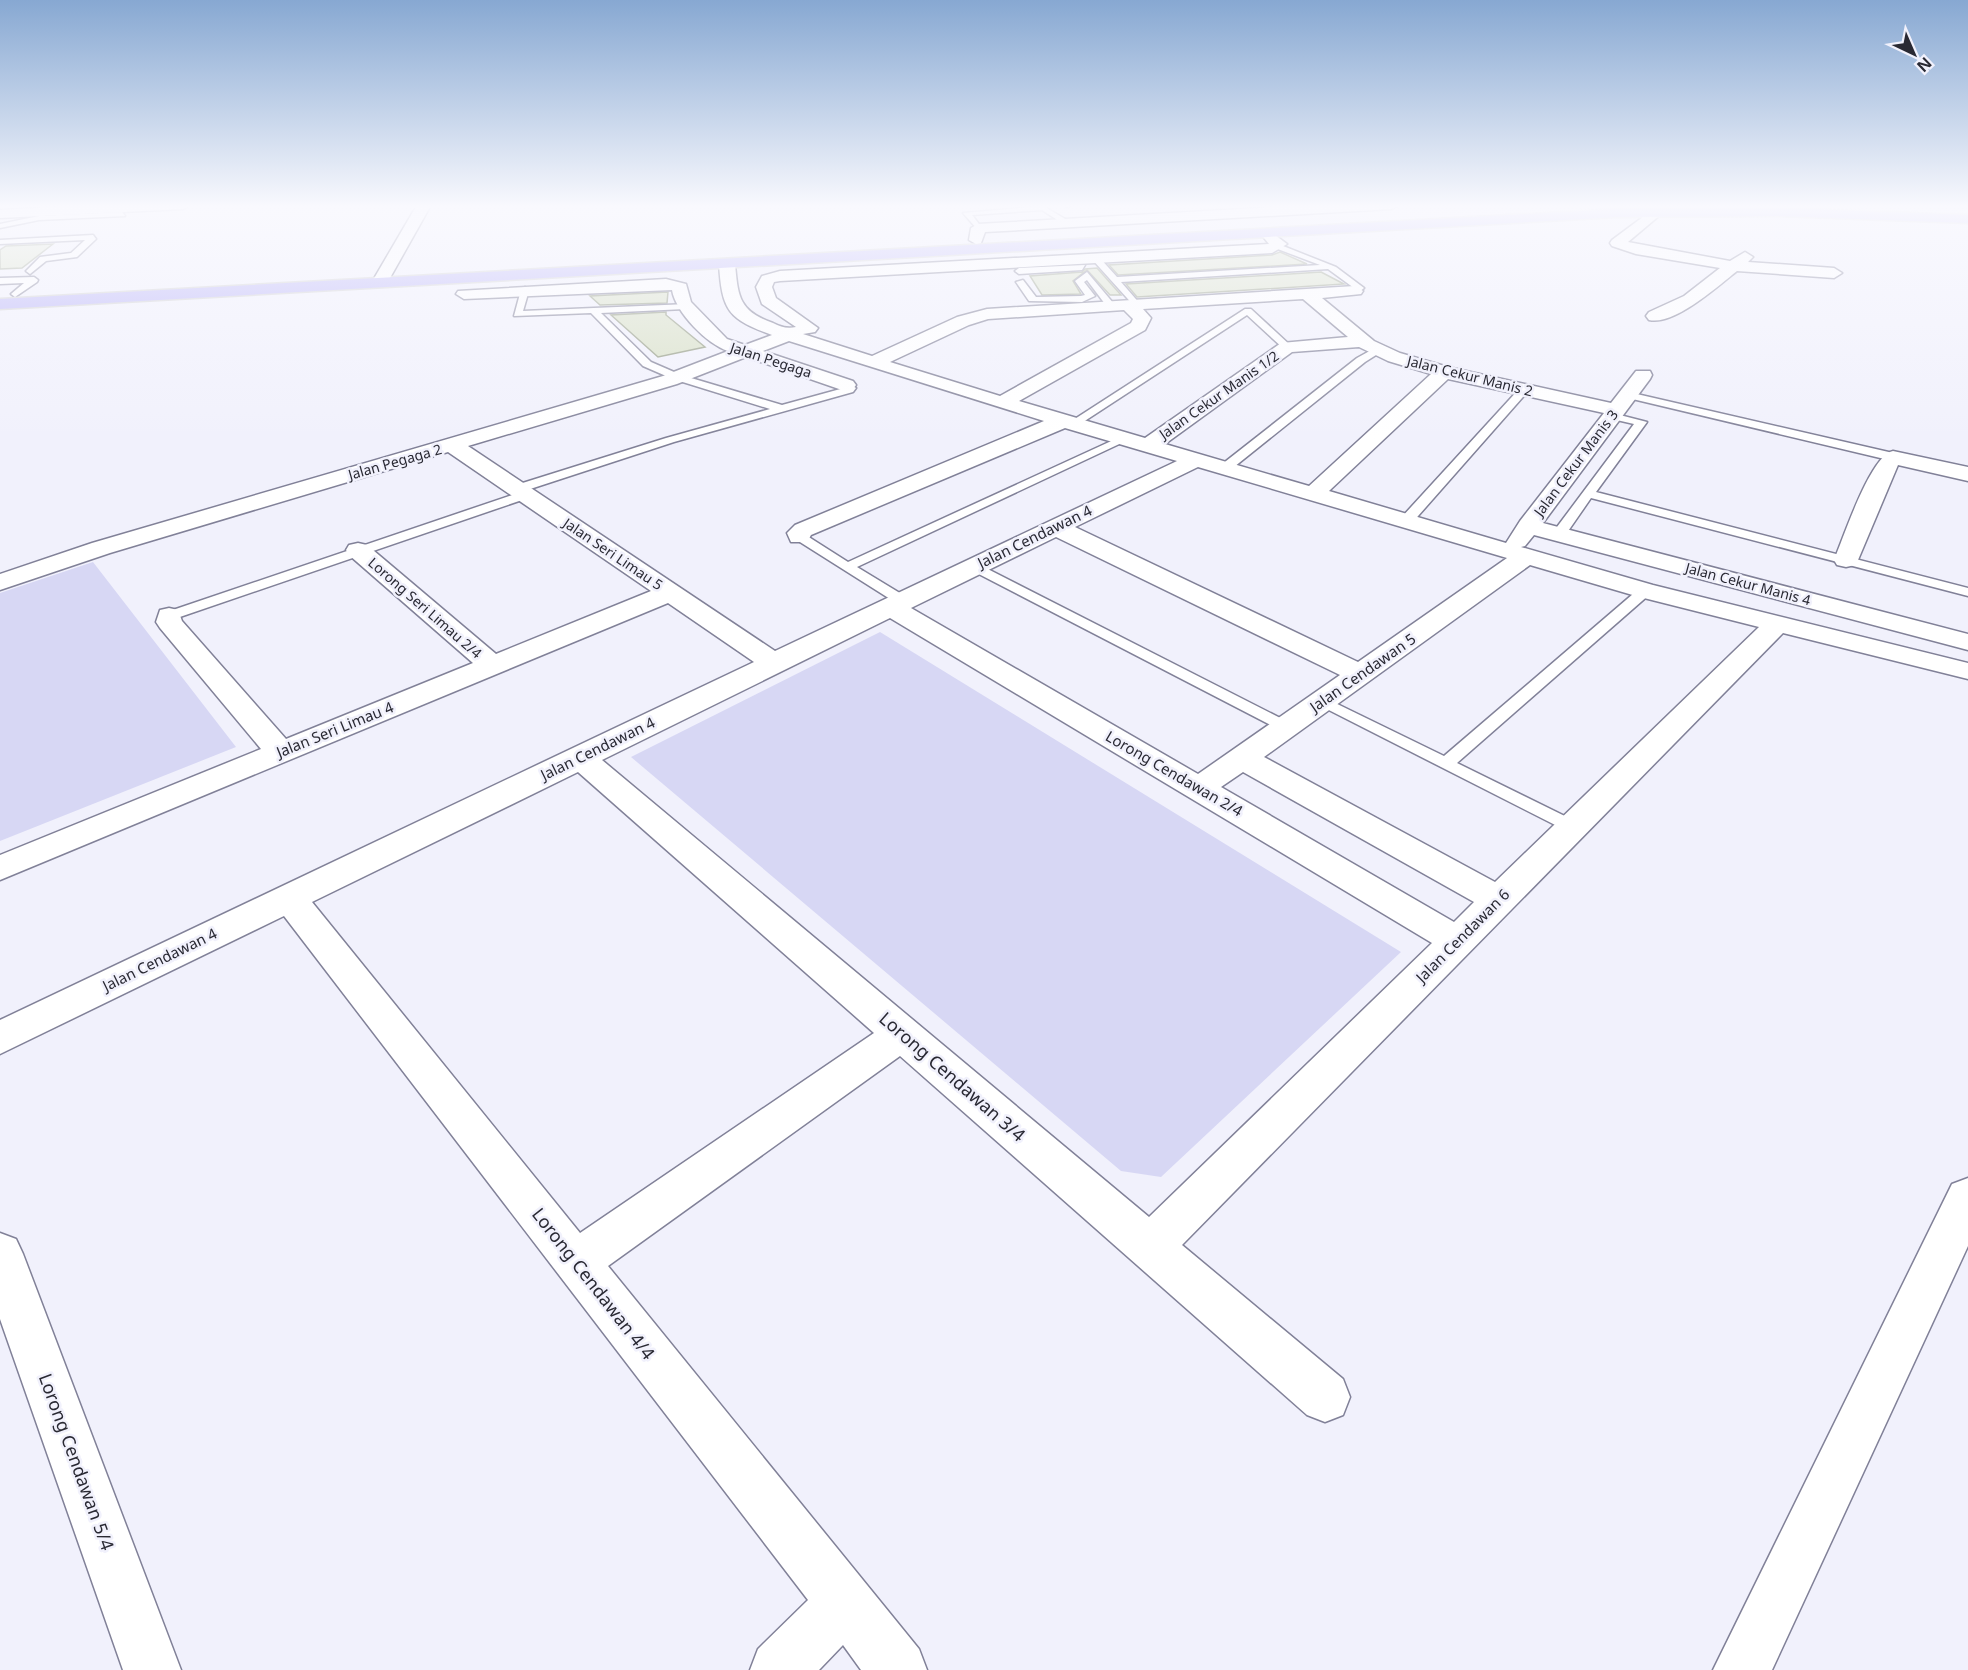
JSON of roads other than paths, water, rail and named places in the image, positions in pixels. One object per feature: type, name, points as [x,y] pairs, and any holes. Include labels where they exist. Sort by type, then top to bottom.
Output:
[{"type":"main road","points":[[11,290],[213,283]]},
{"type":"main road","points":[[0,304],[298,283]]},
{"type":"main road","points":[[471,283],[517,286],[546,283]]},
{"type":"street","points":[[728,283],[735,307],[750,321],[798,332],[874,362],[1002,403],[1645,591],[1968,671]]},
{"type":"street","points":[[766,283],[764,287],[768,300],[798,332]]},
{"type":"street","points":[[1655,316],[1689,300],[1711,283]]},
{"type":"street","name":"Jalan Pegaga","points":[[464,294],[517,286],[666,284],[680,287],[685,306],[722,344],[846,385]]},
{"type":"street","points":[[874,362],[976,317],[1034,311],[1355,291]]},
{"type":"street","name":"Jalan Cekur Manis 2","points":[[1307,294],[1371,345],[1394,357],[1444,372],[1524,390],[1619,407]]},
{"type":"street","points":[[1002,403],[1139,326],[1142,318],[1125,306]]},
{"type":"street","name":"Jalan Pegaga 2","points":[[0,582],[113,545],[677,377],[798,332]]},
{"type":"street","name":"Jalan Cekur Manis 1/2","points":[[1148,446],[1287,347],[1371,345]]},
{"type":"street","points":[[1313,494],[1444,372]]},
{"type":"street","name":"Jalan Cekur Manis 3","points":[[1518,554],[1528,526],[1643,375]]},
{"type":"street","points":[[799,537],[799,533],[803,530],[1068,423]]},
{"type":"street","name":"Jalan Seri Limau 5","points":[[452,445],[774,663]]},
{"type":"street","points":[[1846,560],[1884,469],[1893,457],[1968,474]]},
{"type":"street","name":"Jalan Cendawan 4","points":[[0,1038],[1195,460]]},
{"type":"street","name":"Jalan Cekur Manis 4","points":[[1528,526],[1968,642]]},
{"type":"street","points":[[1055,527],[1360,674]]},
{"type":"street","name":"Lorong Seri Limau 2/4","points":[[358,550],[493,666]]},
{"type":"street","name":"Jalan Cendawan 5","points":[[1198,789],[1322,702],[1518,554]]},
{"type":"street","name":"Jalan Seri Limau 4","points":[[0,868],[670,593]]},
{"type":"street","name":"Lorong Cendawan 2/4","points":[[896,604],[1198,789],[1458,941]]},
{"type":"street","points":[[169,616],[169,622],[281,753]]},
{"type":"street","name":"Jalan Cendawan 6","points":[[1149,1247],[1776,625]]},
{"type":"street","name":"Lorong Cendawan 3/4","points":[[580,757],[1325,1397]]},
{"type":"street","points":[[1242,758],[1499,900]]},
{"type":"street","name":"Lorong Cendawan 4/4","points":[[289,898],[898,1670]]},
{"type":"street","points":[[576,1262],[902,1034]]},
{"type":"street","points":[[1742,1670],[1968,1198]]},
{"type":"street","name":"Lorong Cendawan 5/4","points":[[3,1271],[152,1670]]},
{"type":"street","points":[[779,1670],[844,1602]]},
{"type":"lane","points":[[1019,283],[1015,286],[1034,311]]},
{"type":"lane","points":[[1021,283],[1032,299],[1036,300],[1090,296],[1080,283]]},
{"type":"lane","points":[[1097,283],[1125,306]]},
{"type":"lane","points":[[1116,283],[1125,306]]},
{"type":"lane","points":[[1354,283],[1360,288],[1355,291]]},
{"type":"lane","points":[[517,286],[517,314],[685,306]]},
{"type":"lane","points":[[1236,298],[1287,347]]},
{"type":"lane","points":[[594,311],[647,364],[677,377],[783,409]]},
{"type":"lane","points":[[1068,423],[1248,311]]},
{"type":"lane","points":[[1225,468],[1361,360],[1371,345]]},
{"type":"lane","points":[[169,616],[670,440],[851,388],[846,385]]},
{"type":"lane","points":[[1406,521],[1524,390]]},
{"type":"lane","points":[[1559,534],[1657,402]]},
{"type":"lane","points":[[1619,407],[1657,402],[1893,457]]},
{"type":"lane","points":[[1619,407],[1641,422]]},
{"type":"lane","points":[[847,567],[1124,439]]},
{"type":"lane","points":[[1589,494],[1968,592]]},
{"type":"lane","points":[[799,537],[847,567],[896,604]]},
{"type":"lane","points":[[974,566],[1286,727]]},
{"type":"lane","points":[[1445,764],[1645,591]]},
{"type":"lane","points":[[1322,702],[1573,826]]}]
